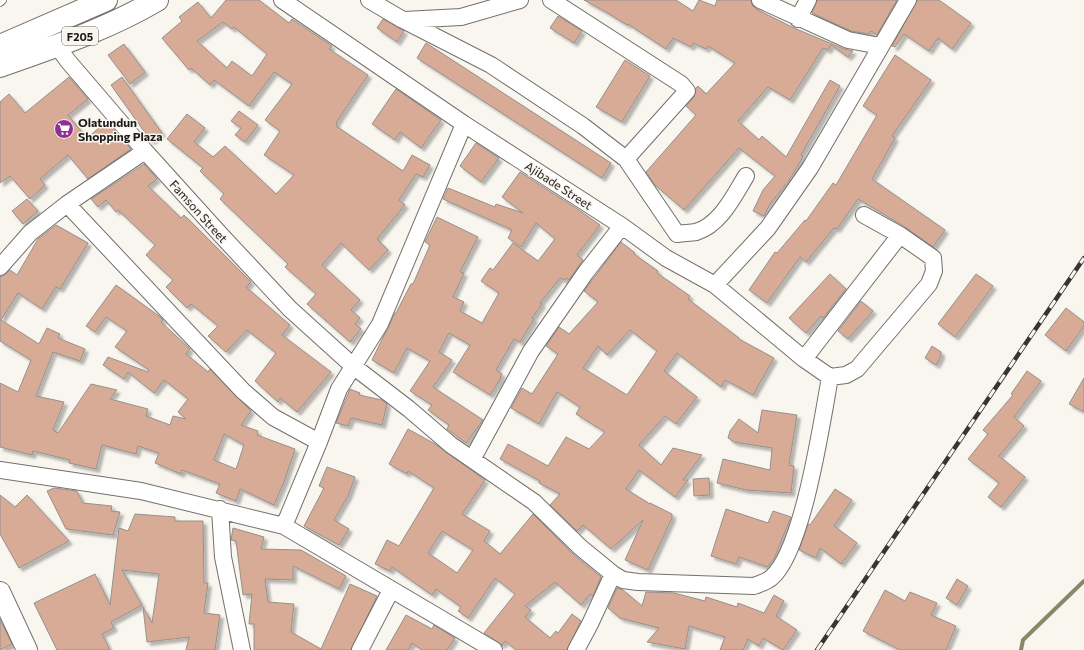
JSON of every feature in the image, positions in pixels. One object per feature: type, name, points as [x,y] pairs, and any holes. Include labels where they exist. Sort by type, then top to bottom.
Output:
[{"type":"main road","name":"F205","points":[[0,66],[57,46],[157,0]]},
{"type":"main road","name":"F205","points":[[0,46],[91,3]]},
{"type":"street","name":"Ajibade Street","points":[[282,0],[464,124],[622,226],[666,258],[715,286],[804,359],[830,377]]},
{"type":"street","points":[[369,0],[403,20],[491,65],[583,126],[626,158],[677,234]]},
{"type":"street","points":[[403,20],[461,17],[520,0]]},
{"type":"street","points":[[550,0],[681,84],[687,91],[626,158]]},
{"type":"street","points":[[760,0],[798,19],[848,40],[880,46]]},
{"type":"street","points":[[798,19],[808,0]]},
{"type":"street","points":[[715,286],[768,228],[810,168],[908,0]]},
{"type":"street","name":"Famson Street","points":[[57,46],[68,61],[145,151],[290,308],[353,366],[409,409],[451,445],[473,458],[534,502],[580,547],[613,574],[623,580],[638,582],[754,586],[771,578],[784,562],[807,499],[830,377]]},
{"type":"street","points":[[284,526],[339,389],[380,324],[464,124]]},
{"type":"street","points":[[0,267],[30,233],[67,204],[145,151]]},
{"type":"street","points":[[677,234],[696,231],[710,225],[726,207],[746,176]]},
{"type":"street","points":[[67,204],[243,391],[273,416],[319,442]]},
{"type":"street","points":[[830,377],[846,375],[857,369],[928,284],[934,271],[933,258],[900,236],[864,215]]},
{"type":"street","points":[[473,458],[531,351],[586,272],[622,226]]},
{"type":"street","points":[[666,258],[677,234]]},
{"type":"street","points":[[804,359],[900,236]]},
{"type":"street","points":[[0,470],[141,491],[284,526],[494,650]]},
{"type":"street","points":[[220,510],[223,557],[242,650]]},
{"type":"street","points":[[576,650],[590,624],[613,574]]},
{"type":"street","points":[[360,650],[391,590]]},
{"type":"street","points":[[0,592],[27,650]]},
{"type":"building","points":[[226,0],[259,0],[289,23],[292,19],[332,46],[329,49],[368,75],[336,123],[336,126],[403,171],[412,155],[430,165],[423,177],[416,174],[399,200],[405,205],[377,239],[388,250],[369,270],[341,243],[322,265],[360,300],[351,310],[360,318],[355,324],[361,329],[350,342],[307,304],[316,294],[285,267],[288,264],[220,199],[224,194],[200,171],[203,168],[167,139],[187,114],[205,128],[194,142],[213,157],[225,146],[276,194],[294,175],[264,155],[280,131],[265,120],[292,84],[274,72],[249,106],[214,80],[210,85],[191,68],[189,70],[162,38],[182,21],[179,17],[198,2],[211,18]],"holes":[[[223,22],[232,29],[234,27],[267,54],[252,76],[232,61],[227,68],[197,41]]]},
{"type":"building","points":[[584,0],[676,0],[693,11],[699,0],[715,6],[717,0],[751,0],[752,5],[756,9],[794,28],[844,49],[853,51],[848,57],[831,45],[828,50],[823,48],[790,100],[768,87],[738,121],[759,140],[762,136],[786,157],[830,80],[840,86],[801,155],[803,157],[788,182],[770,204],[764,216],[753,211],[763,190],[775,176],[739,148],[684,210],[655,185],[646,172],[696,115],[686,106],[694,97],[696,88],[698,86],[706,94],[735,63],[708,46],[706,49],[693,43],[691,47],[673,38],[666,49],[628,24],[627,25]]},
{"type":"building","points":[[817,0],[897,0],[877,35],[871,31],[869,34],[851,31],[812,13]]},
{"type":"building","points":[[917,0],[939,0],[971,23],[952,49],[938,38],[929,51],[904,34],[895,47],[892,46]]},
{"type":"building","points":[[558,16],[582,31],[574,43],[550,28]]},
{"type":"building","points":[[383,19],[404,31],[397,42],[377,28]]},
{"type":"building","points":[[426,43],[611,163],[602,178],[417,58]]},
{"type":"building","points":[[124,44],[145,72],[130,84],[108,55]]},
{"type":"building","points":[[895,55],[931,80],[892,136],[895,138],[872,179],[945,230],[933,247],[905,227],[858,199],[837,229],[834,228],[806,262],[800,257],[767,303],[749,290],[775,252],[777,253],[805,220],[806,221],[833,183],[836,185],[877,115],[863,106]]},
{"type":"building","points":[[625,60],[650,76],[622,122],[596,107]]},
{"type":"building","points":[[69,77],[88,99],[68,115],[87,138],[107,121],[131,149],[88,179],[68,155],[40,179],[45,185],[30,199],[10,176],[0,183],[0,102],[9,94],[25,113]]},
{"type":"building","points":[[122,77],[162,133],[151,141],[111,85]]},
{"type":"building","points":[[396,89],[441,120],[421,148],[400,132],[395,140],[372,124]]},
{"type":"building","points":[[239,111],[258,125],[245,142],[235,135],[241,128],[231,121]]},
{"type":"building","points":[[476,143],[499,158],[481,182],[460,166]]},
{"type":"building","points":[[144,164],[157,179],[148,186],[181,218],[184,215],[251,282],[246,287],[290,325],[282,335],[331,372],[297,412],[280,398],[278,402],[255,381],[276,353],[247,330],[226,352],[208,336],[218,326],[191,304],[187,308],[166,287],[173,280],[146,255],[155,245],[118,210],[116,212],[106,200],[98,207],[91,199]]},
{"type":"building","points":[[520,172],[600,225],[577,255],[583,260],[569,280],[566,278],[564,280],[560,278],[540,303],[542,304],[532,318],[534,319],[520,342],[514,339],[496,370],[502,374],[490,395],[453,372],[470,345],[449,333],[439,352],[452,360],[433,387],[483,420],[466,443],[447,429],[449,425],[428,410],[432,405],[410,391],[430,361],[407,348],[394,373],[372,360],[395,313],[411,284],[413,284],[430,245],[425,242],[437,217],[478,237],[460,272],[464,273],[453,297],[464,302],[460,311],[482,323],[499,293],[481,281],[490,268],[493,270],[513,243],[538,261],[555,239],[536,223],[521,247],[508,238],[512,230],[443,199],[448,188],[495,207],[496,204],[523,213],[502,197]]},
{"type":"building","points":[[27,199],[38,211],[23,224],[12,211]]},
{"type":"building","points":[[56,225],[88,243],[60,289],[56,287],[42,309],[18,293],[1,320],[39,344],[47,328],[60,334],[58,338],[85,349],[80,361],[53,352],[36,396],[64,402],[53,430],[58,433],[91,384],[117,390],[110,399],[148,409],[146,416],[170,425],[173,416],[186,419],[178,412],[188,399],[164,380],[154,393],[128,372],[124,379],[103,365],[108,357],[148,372],[149,370],[115,347],[127,331],[106,317],[95,332],[86,326],[116,285],[159,316],[163,320],[161,322],[190,349],[186,354],[208,372],[210,369],[251,411],[241,425],[258,431],[257,435],[295,449],[284,482],[274,505],[240,489],[236,501],[216,493],[220,484],[182,470],[181,474],[155,463],[159,453],[138,446],[136,454],[102,445],[96,469],[69,463],[70,460],[33,451],[32,455],[0,447],[0,383],[18,392],[31,360],[0,341],[0,276],[3,276],[10,270],[17,275],[38,239]],"holes":[[[224,434],[244,445],[236,469],[214,460]]]},
{"type":"building","points":[[621,242],[635,253],[634,254],[658,271],[657,273],[690,296],[688,299],[739,339],[774,358],[753,395],[725,380],[721,387],[677,353],[664,371],[697,397],[676,424],[665,416],[639,445],[661,465],[673,448],[702,455],[683,480],[688,480],[675,497],[639,470],[626,489],[650,504],[672,514],[672,518],[648,570],[625,560],[643,520],[611,549],[583,525],[577,531],[550,505],[560,494],[500,459],[508,444],[548,466],[566,437],[589,449],[605,432],[576,414],[580,407],[557,392],[539,424],[511,408],[522,388],[532,394],[558,354],[546,346],[559,327],[569,334],[598,302],[584,291]],"holes":[[[630,330],[657,351],[627,395],[583,368],[598,346],[607,355]]]},
{"type":"building","points":[[830,274],[846,289],[823,318],[821,316],[806,333],[789,318]]},
{"type":"building","points":[[976,274],[993,286],[955,337],[938,324]]},
{"type":"building","points":[[861,301],[873,311],[848,339],[838,331]]},
{"type":"building","points":[[1066,308],[1084,322],[1084,326],[1066,351],[1045,335]]},
{"type":"building","points":[[932,346],[941,352],[941,356],[936,365],[925,358]]},
{"type":"building","points":[[1027,371],[1041,381],[1014,417],[1024,426],[999,456],[1025,477],[1001,507],[988,497],[999,483],[968,459],[988,434],[983,430],[1013,395],[1011,394]]},
{"type":"building","points":[[1084,378],[1084,412],[1069,404]]},
{"type":"building","points":[[350,389],[360,393],[359,395],[382,400],[387,404],[382,425],[351,418],[348,426],[336,423]]},
{"type":"building","points":[[762,410],[797,415],[789,465],[794,466],[791,493],[746,490],[717,483],[723,459],[770,470],[772,448],[734,442],[728,438],[730,431],[739,419],[758,433]]},
{"type":"building","points":[[408,429],[435,444],[485,480],[462,514],[490,531],[484,541],[500,554],[533,514],[573,554],[601,577],[593,596],[590,594],[581,605],[555,582],[525,606],[531,610],[525,617],[550,638],[556,631],[558,633],[572,614],[581,621],[567,650],[516,650],[505,641],[502,645],[484,633],[515,594],[495,578],[468,618],[458,611],[461,607],[436,589],[432,595],[392,567],[390,571],[375,564],[387,540],[399,546],[434,488],[408,471],[407,474],[389,464]],"holes":[[[442,531],[473,550],[457,573],[428,553]]]},
{"type":"building","points":[[327,467],[355,477],[348,496],[334,520],[349,529],[339,545],[304,526],[324,488],[319,486]]},
{"type":"building","points":[[709,478],[710,495],[694,496],[693,479]]},
{"type":"building","points":[[54,488],[77,491],[83,503],[112,506],[111,511],[120,512],[113,535],[66,529],[47,491]]},
{"type":"building","points":[[835,489],[852,500],[834,526],[857,543],[841,564],[820,548],[816,558],[799,550],[808,524],[810,525]]},
{"type":"building","points":[[0,495],[15,507],[27,495],[69,541],[19,568],[0,534]]},
{"type":"building","points":[[726,509],[768,523],[773,511],[791,517],[774,559],[767,567],[739,557],[736,564],[711,556]]},
{"type":"building","points":[[135,514],[175,517],[175,521],[203,521],[204,583],[208,583],[204,613],[220,615],[215,650],[186,650],[189,637],[147,642],[143,607],[152,623],[159,574],[122,570],[142,605],[111,622],[114,628],[102,634],[110,650],[57,650],[34,603],[95,574],[110,605],[119,528],[128,531]]},
{"type":"building","points":[[233,528],[264,537],[261,549],[301,550],[346,576],[339,589],[293,566],[293,580],[265,579],[268,602],[294,604],[291,632],[321,649],[350,584],[377,596],[351,650],[254,650],[254,624],[249,624],[252,594],[243,595],[236,541],[231,540]]},
{"type":"building","points":[[957,579],[968,586],[957,605],[946,598]]},
{"type":"building","points":[[617,588],[623,590],[642,606],[646,592],[674,593],[705,601],[706,597],[737,607],[738,603],[764,613],[774,595],[784,601],[776,616],[797,630],[783,650],[763,638],[759,646],[748,639],[743,650],[720,650],[725,637],[689,626],[685,649],[647,642],[659,628],[620,618],[608,608]]},
{"type":"building","points":[[885,590],[905,601],[910,592],[937,603],[931,615],[956,626],[946,650],[900,650],[863,631]]},
{"type":"building","points":[[406,615],[432,629],[434,625],[455,638],[447,650],[422,650],[412,643],[408,650],[386,650]]},
{"type":"building","points":[[0,619],[12,644],[0,650]]},
{"type":"waterway","points":[[1021,650],[1023,640],[1084,581]]},
{"type":"railway","points":[[817,650],[1084,258]]},
{"type":"place","name":"Olatundun Shopping Plaza","points":[[64,129]]}]
